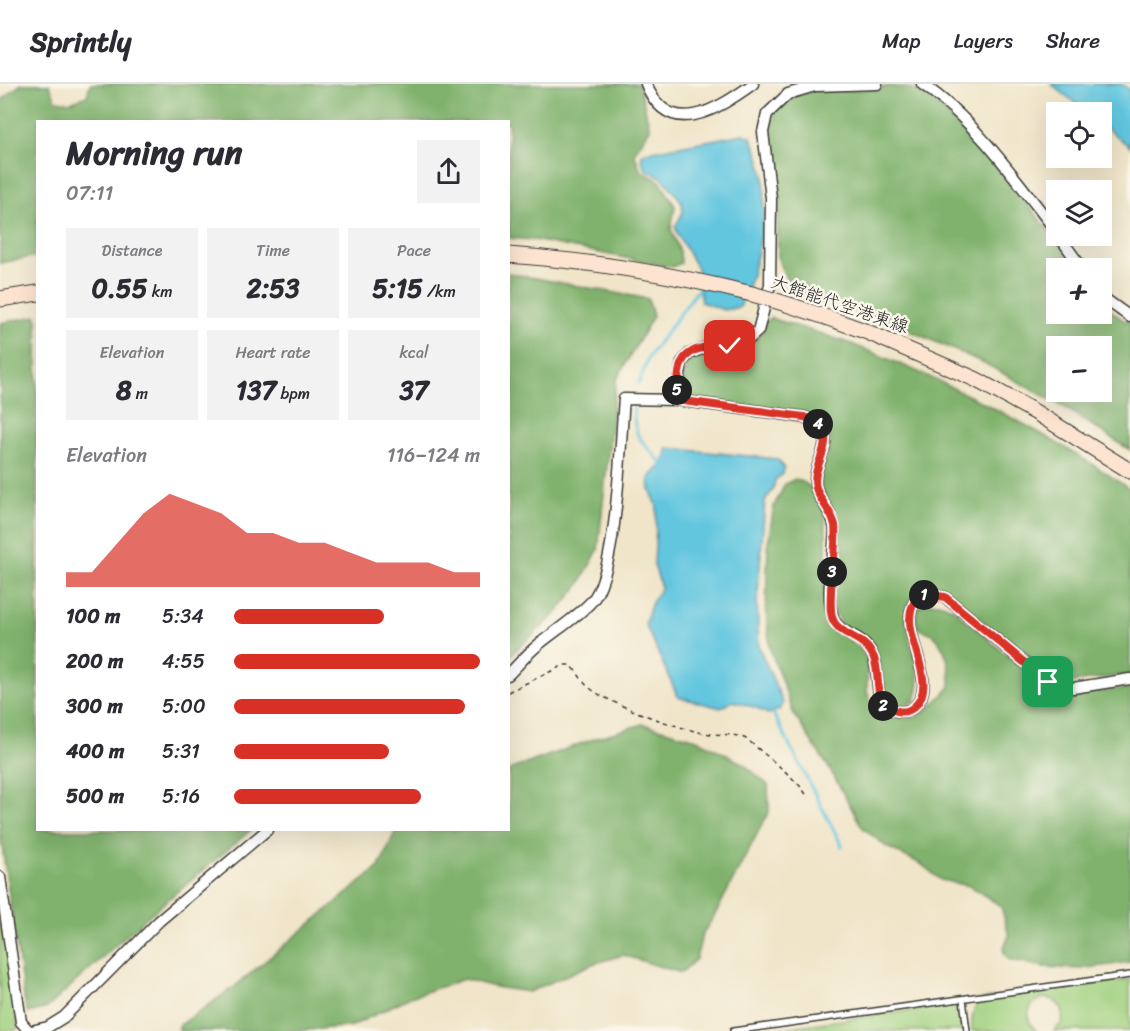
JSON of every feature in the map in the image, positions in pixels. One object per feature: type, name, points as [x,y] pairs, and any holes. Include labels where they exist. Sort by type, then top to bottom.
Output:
[{"type":"main road","name":"大館能代空港東線","points":[[510,255],[617,267],[690,279],[754,295],[865,331],[975,379],[1035,412],[1124,467]]},
{"type":"main road","points":[[0,298],[36,293]]},
{"type":"street","points":[[646,84],[651,96],[665,112],[685,115],[702,114],[726,104],[753,84]]},
{"type":"street","points":[[676,400],[682,362],[689,354],[711,345],[730,346],[748,340],[758,331],[770,285],[771,198],[763,132],[766,114],[788,94],[815,86],[877,84]]},
{"type":"street","points":[[922,84],[937,94],[988,146],[1046,218]]},
{"type":"street","points":[[1112,304],[1130,317]]},
{"type":"street","points":[[510,673],[535,648],[593,601],[600,587],[607,567],[615,522],[624,399],[676,400],[804,417],[815,421],[822,430],[826,443],[816,477],[816,487],[835,526],[830,606],[833,621],[867,646],[875,660],[878,698],[884,707],[897,712],[910,711],[920,701],[924,686],[911,626],[911,615],[914,603],[925,594],[945,597],[1048,682],[1073,688],[1130,679]]},
{"type":"street","points":[[0,877],[21,1022],[30,1031],[48,1027],[64,1017],[159,921],[266,831]]},
{"type":"lane","points":[[733,1031],[1130,975]]},
{"type":"lane","points":[[963,999],[967,1031]]},
{"type":"path","points":[[510,691],[564,665],[570,665],[575,669],[580,680],[592,690],[616,702],[664,722],[705,733],[740,736],[748,740],[799,785],[807,797]]},
{"type":"green space","points":[[21,84],[49,84],[56,100],[70,102],[87,96],[90,84],[639,84],[650,129],[634,153],[641,171],[660,181],[675,206],[671,229],[680,252],[681,263],[672,267],[534,240],[510,238],[510,120],[36,120],[36,256],[0,263],[0,109],[3,99]]},
{"type":"green space","points":[[890,86],[913,89],[936,102],[1005,176],[1046,227],[1046,246],[1061,246],[1071,258],[1046,258],[1046,324],[1112,324],[1112,311],[1123,320],[1130,322],[1130,450],[1055,402],[1112,402],[1112,336],[1046,336],[1046,397],[984,363],[888,321],[797,293],[785,276],[778,257],[777,191],[768,134],[772,115],[789,98],[814,90],[865,90]]},
{"type":"green space","points":[[510,273],[648,299],[653,316],[616,381],[598,550],[579,585],[555,615],[510,655]]},
{"type":"green space","points":[[36,316],[36,831],[250,831],[139,924],[47,1008],[28,1013],[0,833],[0,323]]},
{"type":"green space","points":[[771,318],[854,345],[926,375],[1065,447],[1130,489],[1130,674],[1067,683],[1052,678],[946,590],[927,589],[915,595],[909,604],[906,616],[919,682],[915,701],[900,706],[884,701],[878,657],[841,625],[836,615],[834,599],[838,524],[821,487],[820,476],[831,442],[826,427],[693,397],[685,386],[684,372],[694,357],[711,350],[753,341]]},
{"type":"green space","points":[[795,479],[811,488],[821,502],[825,520],[824,584],[828,620],[836,631],[856,645],[864,654],[867,665],[867,693],[873,704],[884,713],[899,718],[920,715],[950,687],[949,666],[942,646],[932,634],[919,629],[916,622],[917,609],[929,603],[943,604],[952,608],[1044,687],[1059,694],[1130,688],[1130,962],[1081,969],[1044,967],[1008,959],[1003,950],[1009,936],[1001,906],[970,886],[941,880],[921,864],[887,847],[862,827],[829,768],[794,715],[770,649],[766,612],[768,542],[774,506],[785,484]]},
{"type":"green space","points":[[643,724],[697,739],[744,764],[768,785],[769,811],[716,913],[702,935],[696,959],[681,973],[623,955],[592,964],[529,992],[464,979],[410,997],[352,1026],[297,1031],[179,1031],[179,1026],[234,987],[379,867],[396,831],[510,831],[510,770],[599,737]]},
{"type":"green space","points":[[0,904],[18,1028],[14,1031],[0,1031]]},
{"type":"green space","points":[[1130,979],[1130,1031],[1054,1031],[1062,1023],[1063,1011],[1057,1002],[1042,999],[1035,1002],[1028,1015],[1030,1023],[1037,1031],[972,1031],[973,1015],[979,1000]]},
{"type":"green space","points":[[950,1005],[957,1007],[963,1031],[762,1031]]},
{"type":"water","points":[[1051,84],[1122,84],[1130,90],[1130,147],[1112,133],[1112,102],[1074,102]]},
{"type":"water","points":[[743,134],[751,137],[759,157],[765,194],[764,210],[760,244],[740,307],[724,310],[701,302],[697,268],[675,227],[683,212],[682,202],[663,178],[646,170],[641,159],[643,153]]},
{"type":"water","points":[[668,448],[777,459],[784,467],[783,474],[775,480],[773,490],[765,500],[757,604],[759,647],[783,703],[779,710],[768,714],[733,701],[721,708],[678,697],[645,624],[651,605],[661,587],[654,565],[657,506],[650,489],[649,478],[663,464]]},
{"type":"waterway","points":[[639,383],[649,356],[700,287]]},
{"type":"waterway","points":[[634,403],[636,431],[649,450],[663,464]]},
{"type":"waterway","points":[[773,713],[842,846]]},
{"type":"route","points":[[730,346],[711,345],[689,354],[682,362],[676,400],[804,417],[815,421],[822,430],[826,443],[816,477],[816,487],[835,526],[830,606],[833,621],[867,646],[875,660],[878,698],[884,707],[897,712],[910,711],[920,701],[924,686],[911,626],[911,615],[914,603],[925,594],[945,597],[1048,682]]}]
